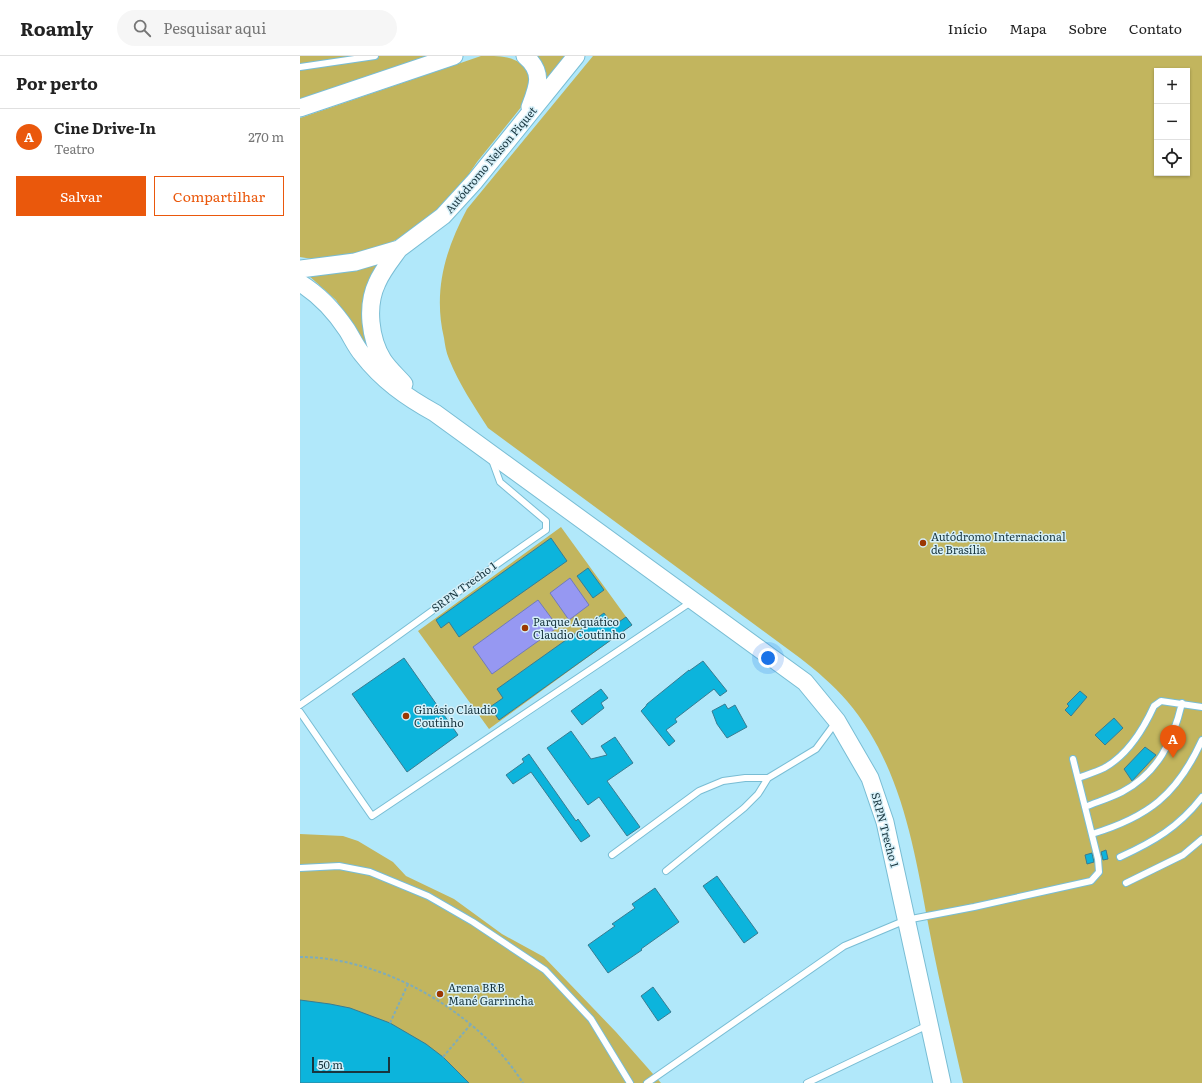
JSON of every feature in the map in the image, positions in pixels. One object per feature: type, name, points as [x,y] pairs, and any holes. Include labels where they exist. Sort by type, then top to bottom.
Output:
[{"type":"main road","points":[[300,108],[454,56]]},
{"type":"main road","points":[[525,56],[534,64],[539,78],[528,115]]},
{"type":"main road","name":"Autódromo Nelson Piquet","points":[[300,269],[355,262],[399,249],[443,216],[475,181],[576,56]]},
{"type":"main road","name":"SRPN Trecho 1","points":[[399,249],[376,283],[371,302],[370,322],[375,343],[384,361],[435,413]]},
{"type":"main road","name":"SRPN Trecho 1","points":[[300,282],[328,306],[346,329],[360,352],[377,372],[395,389],[435,413],[805,682],[837,721],[870,778],[885,822],[942,1083]]},
{"type":"lane","points":[[300,67],[375,56]]},
{"type":"lane","name":"SRPN Trecho 1","points":[[300,705],[367,659],[485,572],[546,530],[546,521],[500,482],[488,451]]},
{"type":"lane","points":[[300,712],[372,816],[694,601]]},
{"type":"lane","points":[[1078,778],[1104,768],[1120,755],[1139,736],[1154,706],[1161,701],[1202,707]]},
{"type":"lane","points":[[1085,807],[1123,791],[1146,775],[1163,754],[1176,730],[1182,703]]},
{"type":"lane","points":[[666,871],[744,808],[758,794],[768,778],[816,749],[837,721]]},
{"type":"lane","points":[[1092,834],[1120,825],[1140,815],[1160,801],[1178,782],[1192,763],[1202,740]]},
{"type":"lane","points":[[647,1083],[844,946],[906,920],[1084,883],[1095,878],[1099,872],[1092,834],[1073,760]]},
{"type":"lane","points":[[612,855],[699,791],[723,781],[745,778],[768,778]]},
{"type":"lane","points":[[1120,856],[1150,843],[1175,826],[1202,797]]},
{"type":"lane","points":[[1126,883],[1183,855],[1202,839]]},
{"type":"lane","points":[[300,868],[339,866],[370,872],[428,896],[473,922],[544,970],[591,1019],[630,1083]]},
{"type":"lane","points":[[807,1083],[929,1024]]},
{"type":"path","points":[[300,958],[337,961],[366,968],[408,984],[434,998],[471,1024],[503,1055],[523,1083]]},
{"type":"path","points":[[390,1023],[408,984]]},
{"type":"path","points":[[443,1057],[471,1024]]},
{"type":"shaded area","points":[[300,56],[432,56],[300,104]]},
{"type":"shaded area","points":[[481,56],[510,58],[526,67],[531,73],[526,101],[477,162],[450,202],[415,230],[370,253],[318,260],[300,257],[300,118]]},
{"type":"shaded area","points":[[534,56],[569,56],[550,81]]},
{"type":"shaded area","name":"Autódromo Internacional de Brasília","points":[[593,56],[1202,56],[1202,1083],[963,1083],[936,963],[910,835],[892,778],[880,751],[865,725],[847,701],[813,668],[488,428],[467,395],[453,368],[446,351],[441,321],[440,304],[443,271],[447,255],[459,224],[467,209]]},
{"type":"shaded area","points":[[380,262],[373,357],[336,300],[308,275]]},
{"type":"shaded area","name":"Parque Aquático Claudio Coutinho","points":[[561,527],[632,625],[489,729],[418,631]]},
{"type":"shaded area","name":"Arena BRB Mané Garrincha","points":[[300,834],[343,836],[358,841],[393,862],[406,876],[454,899],[502,934],[544,957],[616,1032],[661,1083],[300,1083]]},
{"type":"water","points":[[570,578],[589,605],[569,620],[550,593]]},
{"type":"water","points":[[538,600],[558,627],[492,674],[473,647]]},
{"type":"building","points":[[551,538],[567,561],[459,637],[449,622],[441,628],[436,620]]},
{"type":"building","points":[[588,568],[604,590],[593,598],[577,576]]},
{"type":"building","points":[[604,613],[613,626],[626,617],[632,625],[499,720],[490,707],[503,698],[497,689]]},
{"type":"building","name":"Ginásio Cláudio Coutinho","points":[[404,658],[458,735],[407,772],[352,694]]},
{"type":"building","points":[[703,661],[727,691],[720,696],[714,689],[675,719],[677,722],[666,730],[675,741],[669,746],[641,711],[647,704],[689,670]]},
{"type":"building","points":[[601,689],[608,698],[601,703],[604,708],[582,725],[571,711]]},
{"type":"building","points":[[1080,691],[1087,697],[1071,716],[1065,710],[1069,706],[1067,704]]},
{"type":"building","points":[[725,704],[728,709],[735,705],[747,727],[727,738],[717,724],[712,711]]},
{"type":"building","points":[[1114,718],[1123,728],[1105,745],[1095,735]]},
{"type":"building","points":[[571,731],[591,759],[607,755],[601,746],[615,737],[633,763],[607,781],[640,827],[627,836],[599,797],[588,805],[547,748]]},
{"type":"building","points":[[1145,747],[1156,755],[1132,781],[1124,769]]},
{"type":"building","points":[[529,754],[576,821],[578,819],[590,836],[581,842],[531,772],[513,784],[506,775],[524,762],[522,759]]},
{"type":"building","points":[[1106,850],[1108,859],[1103,860],[1101,852]]},
{"type":"building","points":[[1092,853],[1094,862],[1087,864],[1085,855]]},
{"type":"building","points":[[717,876],[758,933],[744,943],[703,886]]},
{"type":"building","points":[[655,888],[679,922],[608,973],[588,945],[615,926],[612,924],[635,908],[632,904]]},
{"type":"building","points":[[653,987],[671,1012],[658,1021],[641,996]]},
{"type":"building","points":[[300,1000],[350,1008],[390,1023],[426,1044],[443,1057],[469,1083],[300,1083]]},
{"type":"place","name":"Autódromo Internacional de Brasília","points":[[923,543]]},
{"type":"place","name":"Parque Aquático Claudio Coutinho","points":[[525,628]]},
{"type":"place","name":"Ginásio Cláudio Coutinho","points":[[406,716]]},
{"type":"place","name":"Cine Drive-In","points":[[1173,758]]},
{"type":"place","name":"Arena BRB Mané Garrincha","points":[[440,994]]}]
